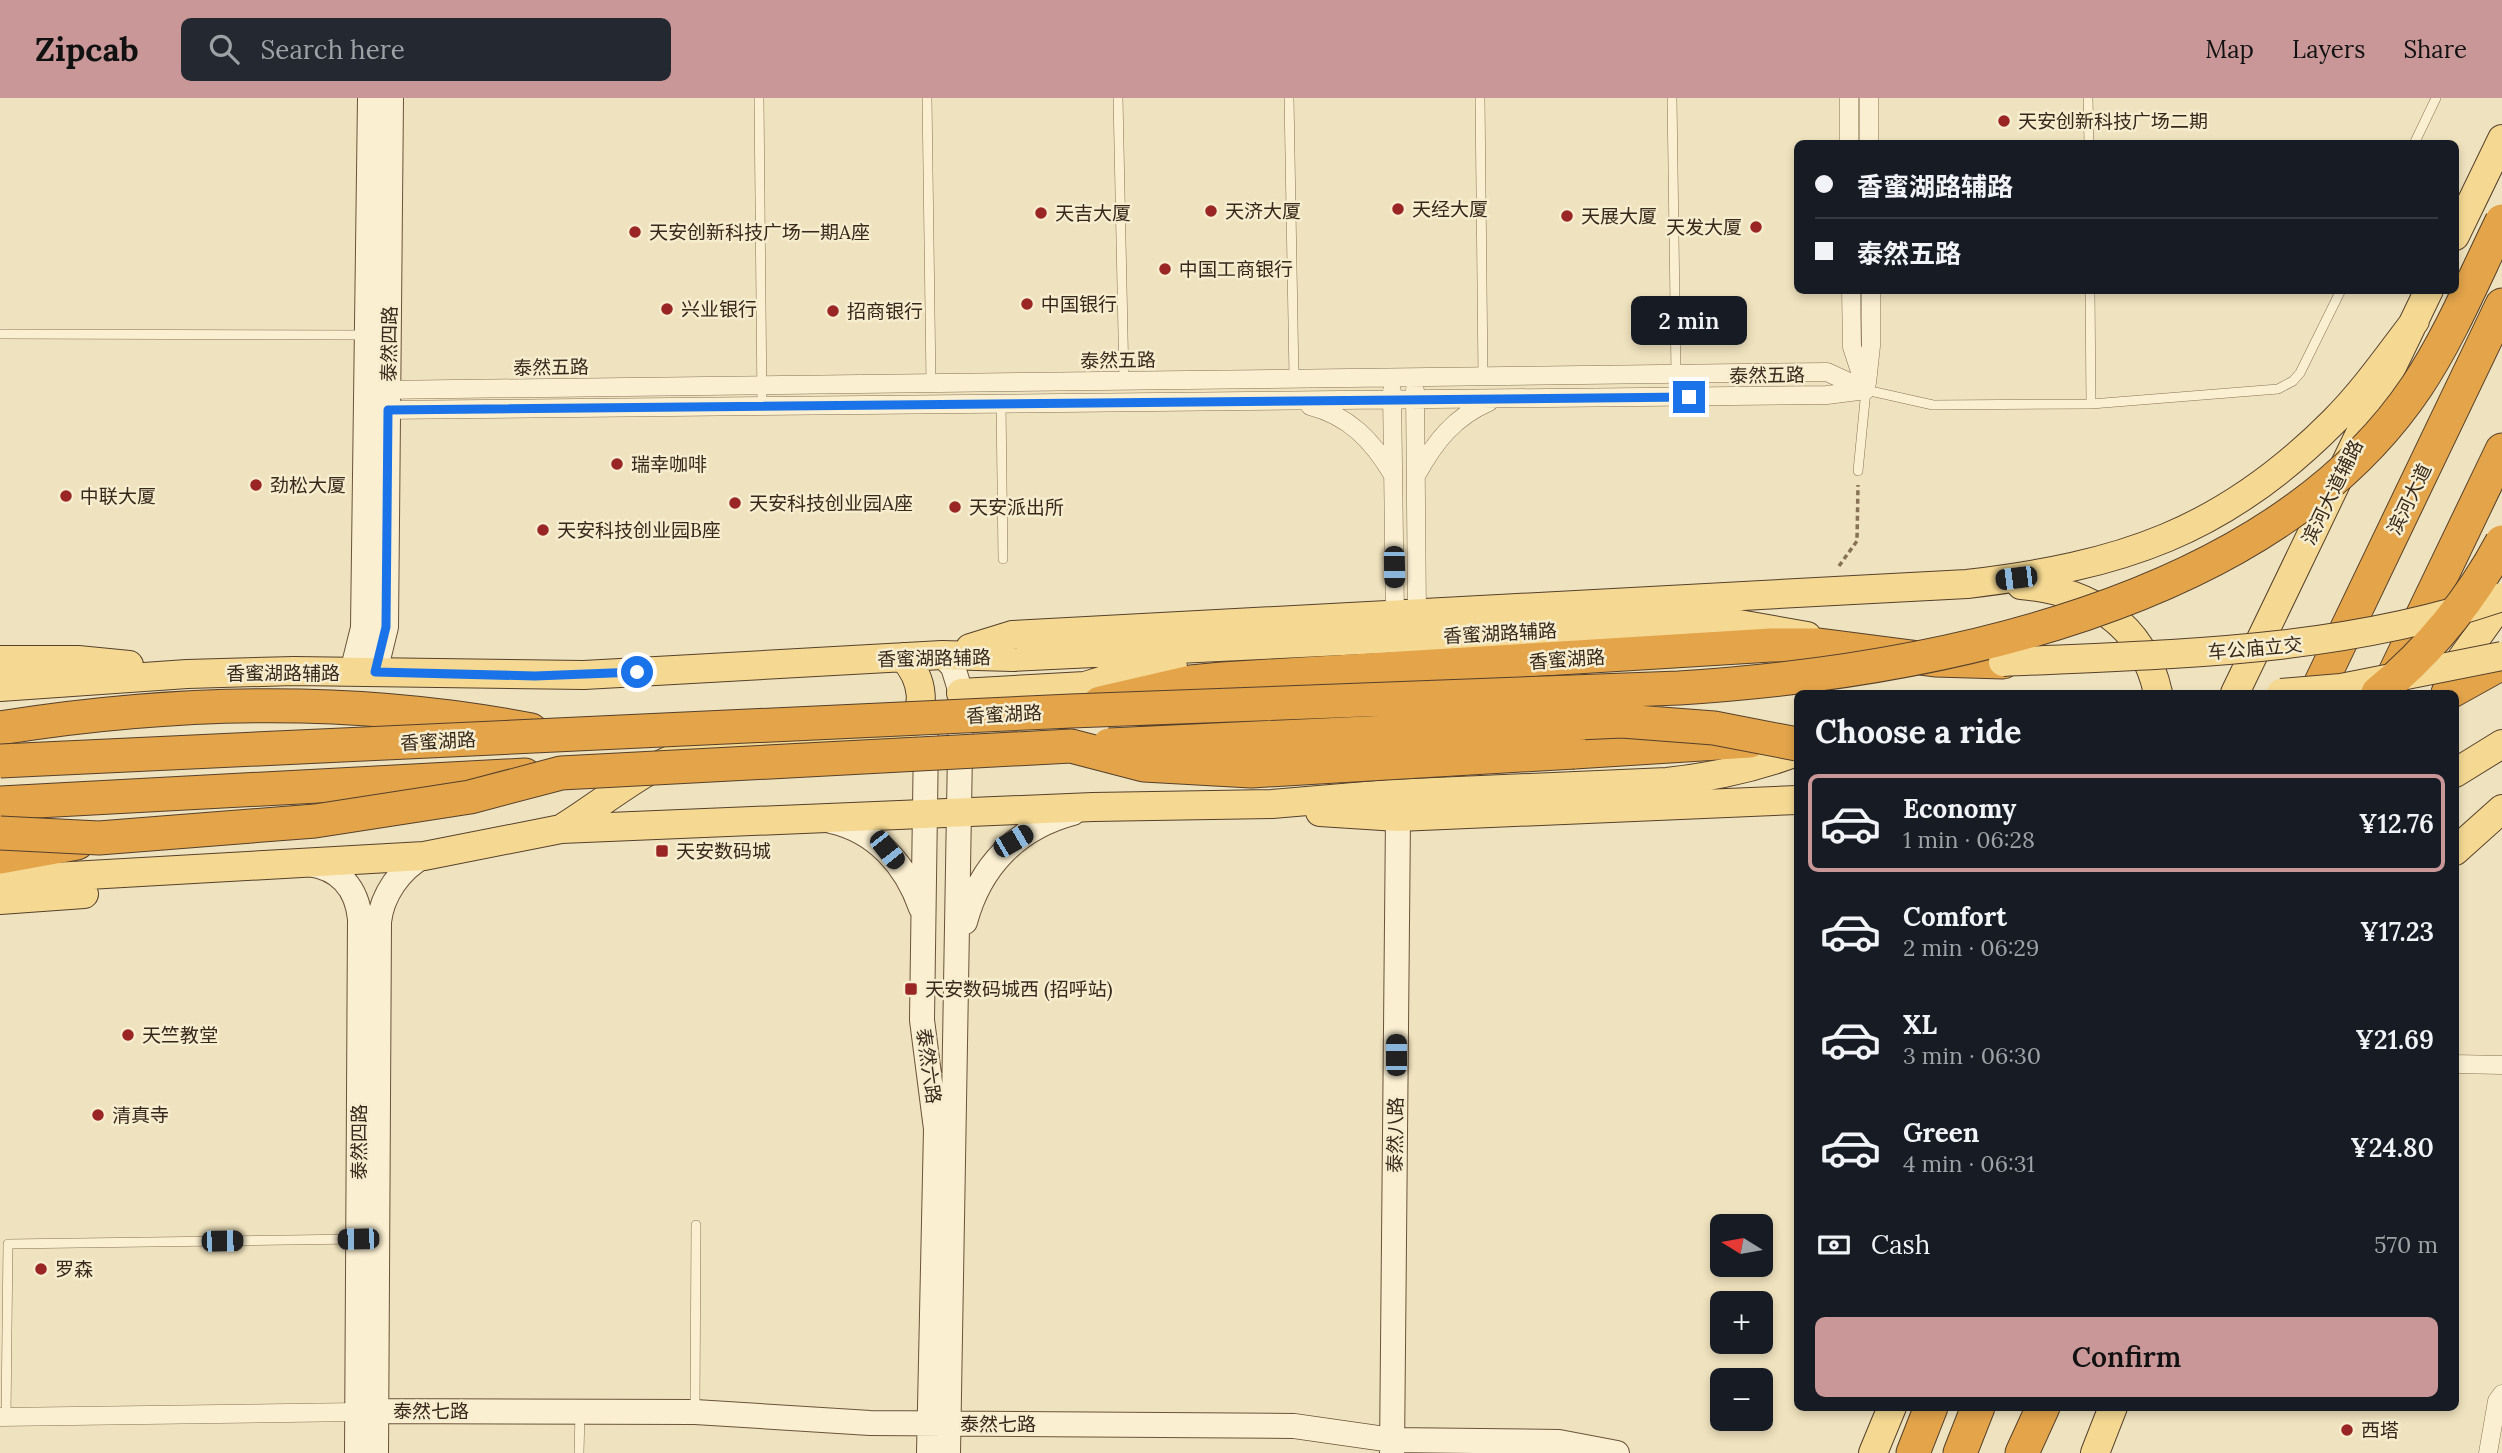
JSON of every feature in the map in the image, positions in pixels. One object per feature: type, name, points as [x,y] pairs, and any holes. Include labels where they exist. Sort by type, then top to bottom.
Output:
[{"type":"highway","points":[[1071,711],[1763,682],[1933,655],[2009,638],[2094,610],[2169,579],[2230,549],[2283,518],[2331,482],[2375,437],[2417,386],[2502,222]]},
{"type":"highway","name":"滨河大道","points":[[2317,690],[2502,305]]},
{"type":"highway","points":[[2386,690],[2502,450]]},
{"type":"highway","points":[[2381,690],[2423,653],[2450,622],[2502,542]]},
{"type":"highway","name":"香蜜湖路","points":[[0,761],[1071,711],[1191,682],[1771,645],[1865,649],[1935,660],[2003,662]]},
{"type":"highway","points":[[2453,690],[2502,663]]},
{"type":"highway","points":[[6,694],[92,714]]},
{"type":"highway","points":[[0,728],[92,714],[276,706],[360,708],[470,718],[561,736]]},
{"type":"highway","points":[[1071,746],[1622,721],[1714,728],[1794,743]]},
{"type":"highway","name":"香蜜湖路","points":[[0,803],[1071,746],[1144,765],[1251,771],[1742,742],[1794,735]]},
{"type":"highway","points":[[0,857],[99,838],[290,823],[392,810],[470,797],[561,773]]},
{"type":"highway","points":[[0,833],[99,838]]},
{"type":"highway","points":[[1913,1453],[1929,1411]]},
{"type":"highway","points":[[1959,1453],[1976,1411]]},
{"type":"highway","points":[[2022,1453],[2041,1411]]},
{"type":"main road","points":[[2459,228],[2502,139]]},
{"type":"main road","name":"滨河大道辅路","points":[[2236,690],[2427,294]]},
{"type":"main road","points":[[942,655],[1012,635],[1967,584],[2064,570],[2129,553],[2186,532],[2242,498],[2289,464],[2336,420],[2415,321]]},
{"type":"main road","points":[[1967,584],[2046,587],[2077,597],[2105,611],[2126,627],[2143,648],[2157,690]]},
{"type":"main road","points":[[2440,690],[2502,599]]},
{"type":"main road","name":"车公庙立交","points":[[2003,662],[2272,648],[2388,629],[2502,599]]},
{"type":"main road","name":"香蜜湖路辅路","points":[[6,694],[187,674],[363,672],[584,675],[942,655],[1013,657],[1696,624],[1780,629],[1865,649]]},
{"type":"main road","points":[[961,693],[1085,686],[1137,670],[1195,666],[1264,645]]},
{"type":"main road","points":[[2317,690],[2341,688],[2502,656]]},
{"type":"main road","points":[[562,829],[664,763],[695,751],[742,743],[877,737],[904,730],[919,710],[922,690],[915,670],[903,657]]},
{"type":"main road","points":[[0,660],[78,660],[187,674]]},
{"type":"main road","points":[[2459,771],[2502,744]]},
{"type":"main road","points":[[0,880],[424,856],[562,829],[1093,807],[1272,804],[1389,794],[1667,782],[1713,777],[1794,753]]},
{"type":"main road","points":[[1272,804],[1359,817],[1398,817],[1794,800]]},
{"type":"main road","points":[[2459,847],[2502,809]]},
{"type":"main road","points":[[0,900],[97,893],[191,871]]},
{"type":"main road","points":[[1873,1453],[1890,1411]]},
{"type":"main road","points":[[2095,1453],[2111,1411]]},
{"type":"street","name":"泰然四路","points":[[370,98],[367,335],[377,400]]},
{"type":"street","name":"泰然四路","points":[[363,672],[386,627],[377,400],[391,98]]},
{"type":"street","points":[[1849,98],[1849,140]]},
{"type":"street","points":[[1868,98],[1869,140]]},
{"type":"street","points":[[1851,294],[1852,347],[1866,390]]},
{"type":"street","points":[[1866,390],[1871,346],[1871,294]]},
{"type":"street","name":"泰然五路","points":[[377,400],[761,385],[1827,372],[1866,390]]},
{"type":"street","points":[[1391,377],[1393,475],[1406,614]]},
{"type":"street","points":[[1406,614],[1416,478],[1415,377]]},
{"type":"street","name":"泰然五路","points":[[377,400],[762,406],[1827,395],[1866,390]]},
{"type":"street","points":[[1416,478],[1442,434],[1473,409],[1496,399]]},
{"type":"street","points":[[1293,401],[1321,408],[1353,425],[1381,455],[1393,475]]},
{"type":"street","name":"泰然六路","points":[[929,1453],[939,1423],[958,957],[961,693],[953,667],[942,655]]},
{"type":"street","name":"泰然六路","points":[[948,1453],[939,1423],[936,1122],[922,1020],[923,914],[927,731],[937,710],[961,693]]},
{"type":"street","name":"泰然六路","points":[[958,957],[975,891],[992,863],[1013,841],[1050,819],[1093,807]]},
{"type":"street","name":"泰然八路","points":[[1392,1447],[1398,817]]},
{"type":"street","points":[[820,819],[859,830],[887,850],[914,889],[923,914]]},
{"type":"street","name":"泰然四路","points":[[356,1453],[367,1411],[379,922],[384,900],[393,885],[408,866],[424,856]]},
{"type":"street","name":"泰然四路","points":[[305,863],[324,867],[341,877],[352,888],[359,904],[358,1239],[367,1411],[376,1453]]},
{"type":"street","points":[[2459,1063],[2502,1065]]},
{"type":"street","points":[[2488,1453],[2497,1401],[2502,1394]]},
{"type":"street","points":[[3,1417],[367,1411]]},
{"type":"street","name":"泰然七路","points":[[367,1411],[695,1412],[939,1423],[1294,1426],[1392,1447],[1542,1441],[1618,1453]]},
{"type":"lane","points":[[758,98],[762,406]]},
{"type":"lane","points":[[927,98],[931,383]]},
{"type":"lane","points":[[1118,98],[1124,381]]},
{"type":"lane","points":[[1289,98],[1294,379]]},
{"type":"lane","points":[[1480,98],[1483,376]]},
{"type":"lane","points":[[1672,98],[1676,374]]},
{"type":"lane","points":[[2088,98],[2089,140]]},
{"type":"lane","points":[[2416,140],[2436,98]]},
{"type":"lane","points":[[2090,294],[2091,404]]},
{"type":"lane","name":"泰然五路","points":[[1866,390],[1933,405],[2091,404],[2267,391],[2286,386],[2300,373],[2339,294]]},
{"type":"lane","points":[[0,334],[367,335]]},
{"type":"lane","points":[[1858,471],[1866,390]]},
{"type":"lane","points":[[1001,404],[1003,559]]},
{"type":"lane","points":[[695,1412],[696,1225]]},
{"type":"lane","points":[[3,1417],[8,1244],[358,1239]]},
{"type":"lane","points":[[579,1453],[580,1412]]},
{"type":"path","points":[[1838,568],[1857,541],[1858,471]]},
{"type":"place","name":"天安创新科技广场二期","points":[[2004,121]]},
{"type":"place","name":"天经大厦","points":[[1398,209]]},
{"type":"place","name":"天济大厦","points":[[1211,211]]},
{"type":"place","name":"天吉大厦","points":[[1041,213]]},
{"type":"place","name":"天展大厦","points":[[1567,216]]},
{"type":"place","name":"天发大厦","points":[[1756,227]]},
{"type":"place","name":"天安创新科技广场一期A座","points":[[635,232]]},
{"type":"place","name":"中国工商银行","points":[[1165,269]]},
{"type":"place","name":"中国银行","points":[[1027,304]]},
{"type":"place","name":"兴业银行","points":[[667,309]]},
{"type":"place","name":"招商银行","points":[[833,311]]},
{"type":"place","name":"瑞幸咖啡","points":[[617,464]]},
{"type":"place","name":"劲松大厦","points":[[256,485]]},
{"type":"place","name":"中联大厦","points":[[66,496]]},
{"type":"place","name":"天安科技创业园A座","points":[[735,503]]},
{"type":"place","name":"天安派出所","points":[[955,507]]},
{"type":"place","name":"天安科技创业园B座","points":[[543,530]]},
{"type":"place","name":"天安数码城","points":[[662,851]]},
{"type":"place","name":"天安数码城西 (招呼站)","points":[[911,989]]},
{"type":"place","name":"天竺教堂","points":[[128,1035]]},
{"type":"place","name":"清真寺","points":[[98,1115]]},
{"type":"place","name":"罗森","points":[[41,1269]]},
{"type":"place","name":"西塔","points":[[2347,1430]]},
{"type":"route","points":[[637,672],[535,676],[375,672],[386,627],[388,410],[1689,397]]}]
